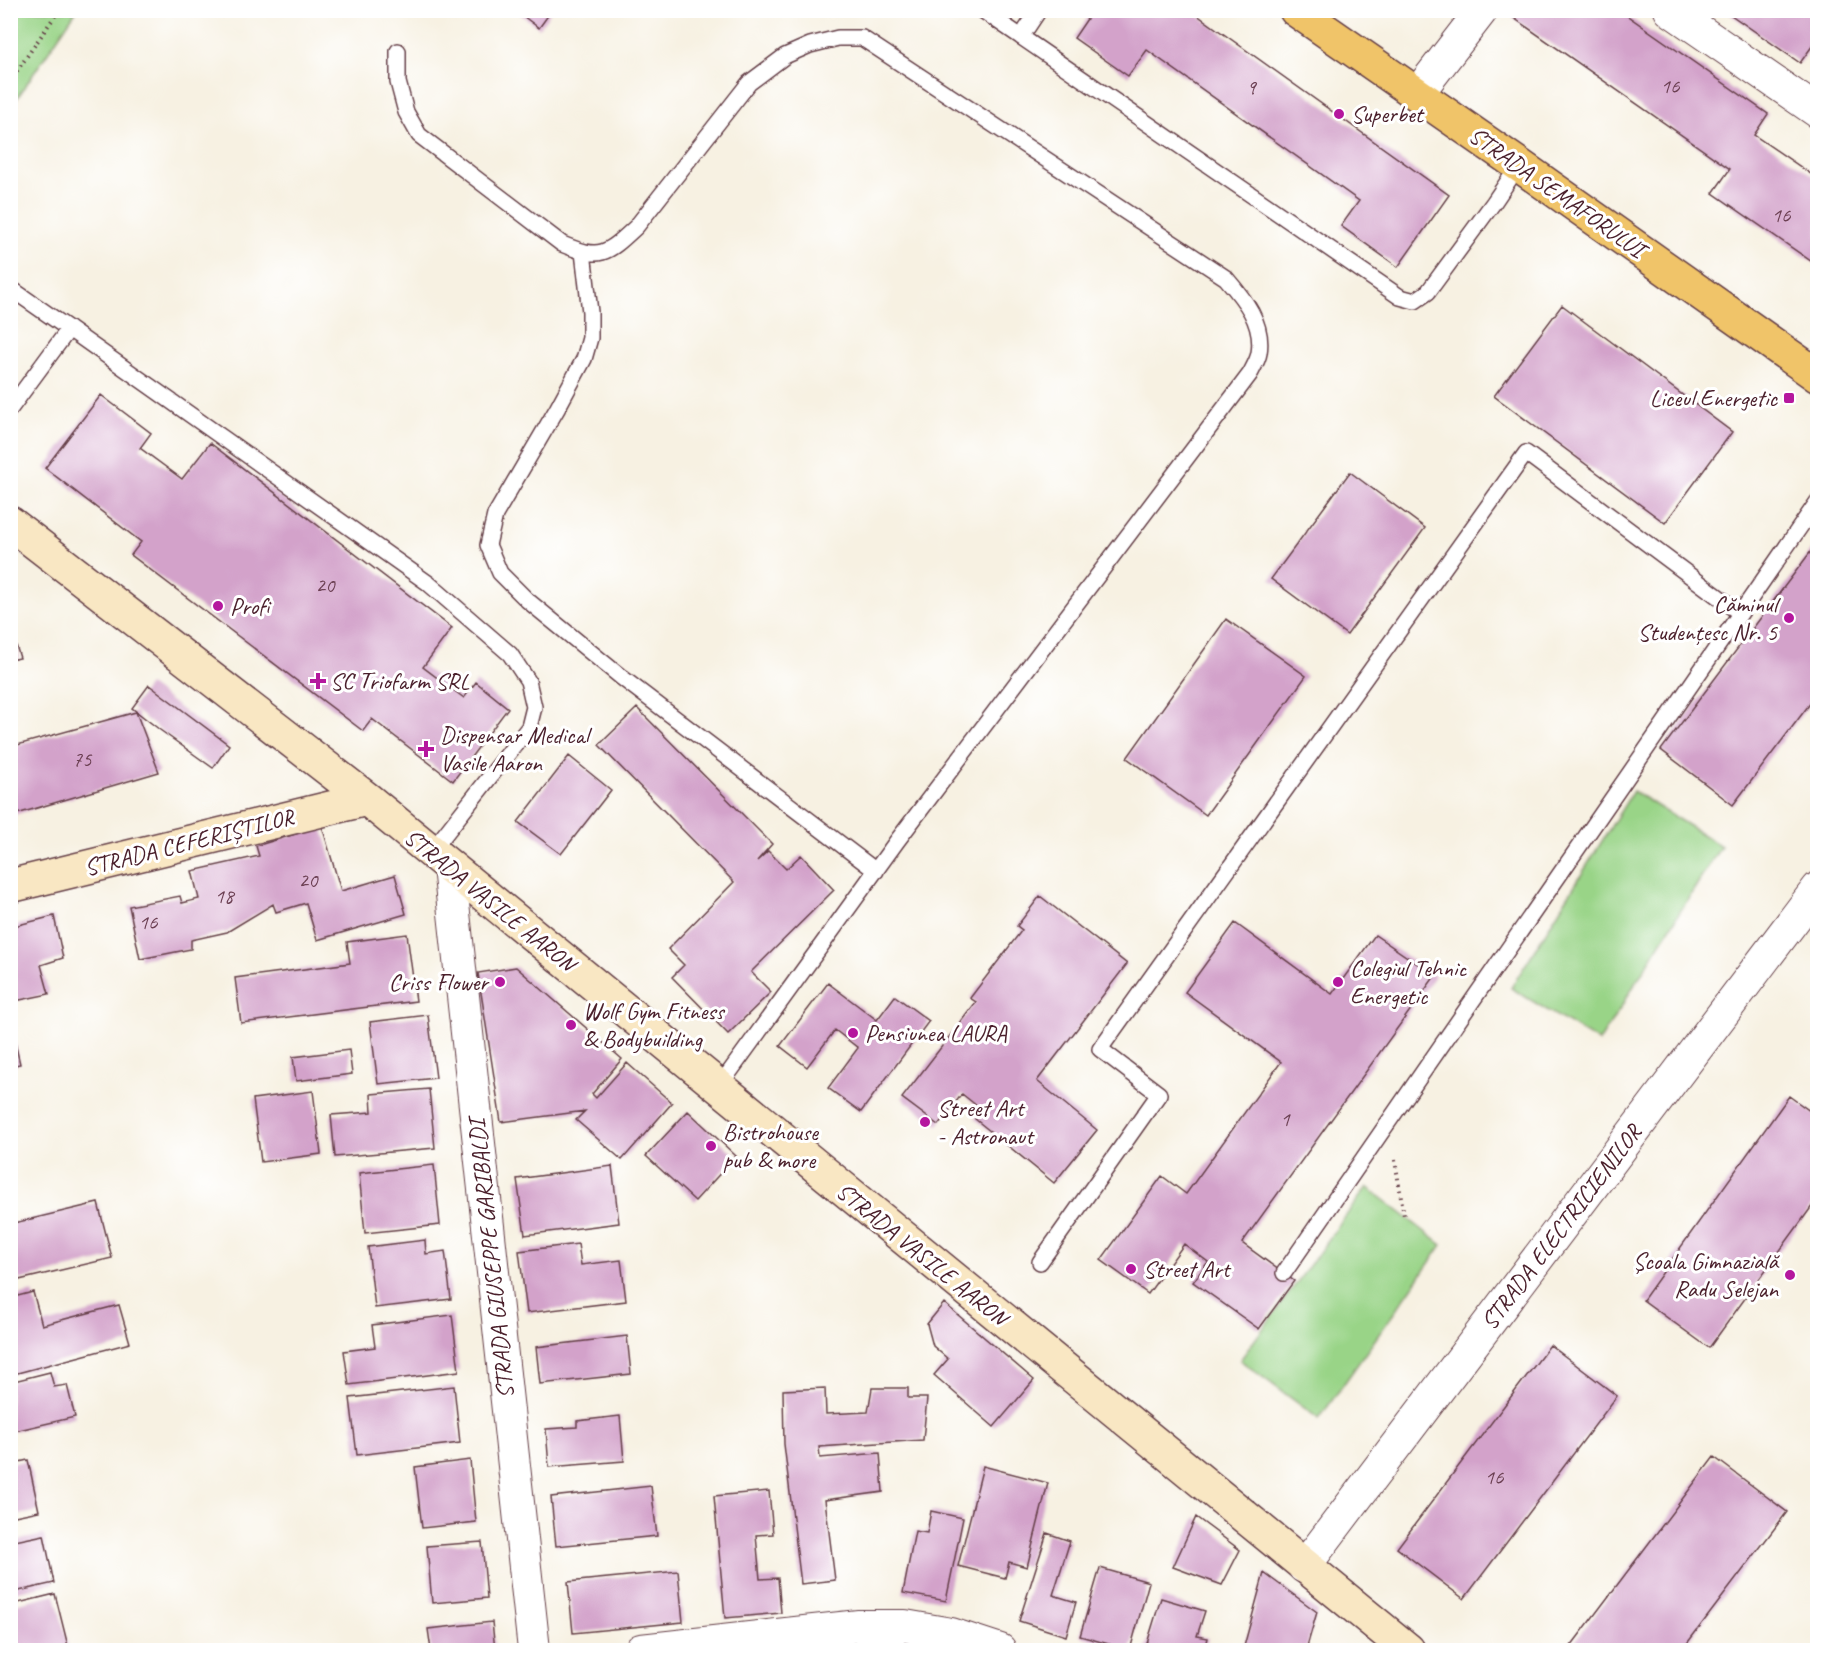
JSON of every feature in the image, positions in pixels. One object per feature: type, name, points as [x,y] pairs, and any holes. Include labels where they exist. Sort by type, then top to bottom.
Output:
[{"type":"main road","name":"STRADA SEMAFORULUI","points":[[1296,10],[1818,376]]},
{"type":"street","points":[[1417,94],[1482,10]]},
{"type":"street","points":[[1670,10],[1818,112]]},
{"type":"street","name":"STRADA VASILE AARON","points":[[15,532],[367,799],[1408,1650]]},
{"type":"street","name":"STRADA CEFERIȘTILOR","points":[[10,886],[367,799]]},
{"type":"street","name":"STRADA GIUSEPPE GARIBALDI","points":[[440,860],[534,1650]]},
{"type":"street","name":"STRADA ELECTRICIENILOR","points":[[1304,1567],[1818,888]]},
{"type":"street","points":[[641,1650],[859,1626],[905,1626],[951,1634],[1000,1650]]},
{"type":"lane","points":[[982,10],[1400,297],[1415,301],[1428,292],[1519,165]]},
{"type":"lane","points":[[1021,37],[1039,10]]},
{"type":"lane","points":[[398,51],[398,82],[406,112],[419,135],[562,244],[583,252],[597,254],[614,247],[636,227],[749,83],[785,56],[810,45],[838,38],[861,38],[1226,278],[1247,303],[1259,328],[1259,353],[1250,374],[876,870],[718,1088]]},
{"type":"lane","points":[[583,252],[590,312],[590,338],[584,359],[568,389],[495,515],[488,545],[500,573],[527,600],[621,677],[876,870]]},
{"type":"lane","points":[[10,288],[428,583],[510,654],[528,681],[534,707],[529,727],[440,860]]},
{"type":"lane","points":[[10,409],[69,329]]},
{"type":"lane","points":[[1040,1263],[1159,1095],[1100,1049],[1526,453],[1740,613]]},
{"type":"lane","points":[[1284,1273],[1818,501]]},
{"type":"path","points":[[10,81],[59,10]]},
{"type":"path","points":[[1389,1121],[1404,1216]]},
{"type":"green space","points":[[10,11],[76,11],[11,107]]},
{"type":"green space","points":[[1633,791],[1721,846],[1599,1042],[1511,988]]},
{"type":"green space","points":[[1367,1187],[1442,1245],[1319,1419],[1240,1360]]},
{"type":"building","points":[[515,10],[552,10],[539,28]]},
{"type":"building","points":[[1093,10],[1190,10],[1449,195],[1398,267],[1341,226],[1359,201],[1147,50],[1128,76],[1074,38]]},
{"type":"building","points":[[1510,10],[1619,10],[1768,114],[1754,135],[1818,179],[1818,266],[1713,193],[1730,169],[1508,14]]},
{"type":"building","points":[[1724,10],[1818,10],[1818,38],[1800,63]]},
{"type":"building","points":[[1562,305],[1732,432],[1665,523],[1494,396]]},
{"type":"building","points":[[101,395],[151,433],[140,448],[182,479],[210,443],[452,628],[423,667],[464,698],[476,682],[508,708],[453,781],[372,719],[363,731],[131,555],[141,542],[45,468]]},
{"type":"building","points":[[1350,472],[1425,528],[1347,635],[1271,579]]},
{"type":"building","name":"Căminul Studențesc Nr. 5","points":[[1818,542],[1818,693],[1733,805],[1661,750]]},
{"type":"building","points":[[1226,619],[1306,676],[1206,815],[1127,758]]},
{"type":"building","points":[[10,626],[20,658],[10,660]]},
{"type":"building","points":[[149,685],[229,745],[213,768],[132,708]]},
{"type":"building","points":[[637,708],[772,844],[757,861],[768,851],[786,869],[801,855],[834,890],[751,972],[771,992],[728,1034],[672,977],[684,965],[668,949],[734,882],[599,745]]},
{"type":"building","points":[[136,712],[159,772],[10,816],[10,747]]},
{"type":"building","points":[[569,756],[611,790],[561,854],[518,822]]},
{"type":"building","points":[[322,826],[341,891],[395,875],[406,914],[317,940],[306,903],[276,912],[273,904],[227,932],[191,940],[191,949],[140,959],[129,906],[180,896],[182,903],[199,899],[192,871],[259,856],[256,846]]},
{"type":"building","points":[[1040,896],[1127,964],[1037,1081],[1097,1130],[1054,1183],[975,1119],[982,1110],[962,1094],[938,1125],[902,1098],[976,1002],[970,998],[1022,930],[1017,926]]},
{"type":"building","points":[[54,916],[63,958],[41,965],[49,994],[10,1002],[10,927]]},
{"type":"building","name":"Colegiul Tehnic Energetic","points":[[1235,923],[1332,994],[1375,935],[1435,976],[1242,1243],[1294,1281],[1259,1329],[1193,1282],[1208,1262],[1184,1244],[1148,1294],[1101,1260],[1162,1176],[1186,1194],[1281,1062],[1185,992]]},
{"type":"building","points":[[407,934],[416,1001],[241,1023],[235,978],[350,963],[347,942]]},
{"type":"building","points":[[516,967],[622,1059],[592,1094],[596,1098],[627,1063],[672,1103],[622,1160],[576,1120],[585,1111],[501,1122],[478,973]]},
{"type":"building","points":[[828,983],[877,1020],[895,996],[929,1021],[861,1112],[828,1088],[858,1048],[835,1030],[807,1067],[780,1046]]},
{"type":"building","points":[[428,1015],[436,1078],[378,1084],[370,1022]]},
{"type":"building","points":[[10,1038],[14,1038],[20,1064],[10,1066]]},
{"type":"building","points":[[349,1050],[352,1074],[296,1081],[293,1057]]},
{"type":"building","points":[[429,1089],[435,1148],[335,1157],[331,1115],[372,1112],[371,1094]]},
{"type":"building","points":[[313,1091],[321,1154],[261,1162],[253,1099]]},
{"type":"building","points":[[1789,1096],[1818,1117],[1818,1198],[1709,1348],[1643,1300]]},
{"type":"building","points":[[688,1111],[736,1156],[695,1201],[646,1156]]},
{"type":"building","points":[[434,1165],[440,1225],[365,1233],[359,1173]]},
{"type":"building","points":[[612,1166],[619,1223],[525,1235],[517,1179]]},
{"type":"building","points":[[98,1203],[112,1258],[19,1280],[10,1242],[10,1224]]},
{"type":"building","points":[[425,1240],[426,1254],[445,1251],[451,1299],[375,1308],[368,1247]]},
{"type":"building","points":[[578,1244],[581,1265],[621,1260],[626,1301],[527,1313],[519,1251]]},
{"type":"building","points":[[33,1292],[42,1325],[119,1305],[130,1343],[10,1375],[10,1298]]},
{"type":"building","points":[[944,1303],[1034,1380],[994,1427],[934,1375],[948,1359],[933,1346],[927,1324]]},
{"type":"building","points":[[452,1315],[459,1371],[349,1385],[344,1351],[375,1347],[372,1325]]},
{"type":"building","points":[[627,1336],[631,1374],[540,1384],[536,1347]]},
{"type":"building","points":[[1550,1345],[1617,1396],[1464,1599],[1397,1548]]},
{"type":"building","points":[[50,1372],[54,1387],[67,1385],[75,1417],[10,1432],[10,1382]]},
{"type":"building","points":[[454,1386],[460,1443],[357,1455],[350,1398]]},
{"type":"building","points":[[825,1388],[826,1414],[868,1412],[872,1388],[908,1388],[908,1398],[927,1398],[923,1440],[819,1447],[820,1458],[880,1453],[883,1492],[825,1500],[835,1580],[801,1584],[784,1444],[783,1390]]},
{"type":"building","points":[[620,1416],[624,1461],[549,1467],[546,1429],[577,1427],[577,1421]]},
{"type":"building","points":[[1714,1457],[1787,1512],[1682,1650],[1568,1650]]},
{"type":"building","points":[[28,1460],[39,1511],[10,1517],[10,1464]]},
{"type":"building","points":[[470,1460],[476,1522],[422,1528],[415,1467]]},
{"type":"building","points":[[983,1466],[1048,1483],[1027,1567],[1009,1562],[1005,1578],[958,1566]]},
{"type":"building","points":[[651,1486],[657,1536],[556,1546],[551,1497]]},
{"type":"building","points":[[769,1491],[773,1534],[756,1535],[760,1579],[778,1578],[781,1613],[725,1618],[714,1496]]},
{"type":"building","points":[[931,1511],[963,1518],[946,1601],[903,1593],[915,1531],[927,1533]]},
{"type":"building","points":[[1196,1517],[1240,1550],[1222,1585],[1173,1567]]},
{"type":"building","points":[[1047,1533],[1070,1541],[1053,1595],[1076,1602],[1066,1636],[1019,1621]]},
{"type":"building","points":[[44,1535],[54,1583],[10,1593],[10,1542]]},
{"type":"building","points":[[482,1542],[487,1598],[432,1603],[427,1546]]},
{"type":"building","points":[[1100,1568],[1149,1582],[1130,1650],[1080,1636]]},
{"type":"building","points":[[678,1571],[683,1622],[573,1633],[568,1582]]},
{"type":"building","points":[[1264,1573],[1317,1612],[1306,1650],[1243,1650]]},
{"type":"building","points":[[55,1594],[69,1650],[10,1650],[10,1605]]},
{"type":"building","points":[[1161,1598],[1205,1611],[1197,1636],[1208,1638],[1205,1650],[1145,1650]]},
{"type":"building","points":[[492,1622],[495,1650],[431,1650],[428,1629]]},
{"type":"place","name":"Superbet","points":[[1339,114]]},
{"type":"place","name":"Liceul Energetic","points":[[1789,398]]},
{"type":"place","name":"Profi","points":[[218,606]]},
{"type":"place","name":"Căminul Studențesc Nr. 5","points":[[1789,618]]},
{"type":"place","name":"SC Triofarm SRL","points":[[318,681]]},
{"type":"place","name":"Dispensar Medical Vasile Aaron","points":[[426,749]]},
{"type":"place","name":"Criss Flower","points":[[500,982]]},
{"type":"place","name":"Colegiul Tehnic Energetic","points":[[1338,982]]},
{"type":"place","name":"Wolf Gym Fitness & Bodybuilding","points":[[571,1025]]},
{"type":"place","name":"Pensiunea LAURA","points":[[853,1033]]},
{"type":"place","name":"Street Art - Astronaut","points":[[925,1122]]},
{"type":"place","name":"Bistrohouse pub & more","points":[[711,1146]]},
{"type":"place","name":"Street Art","points":[[1131,1269]]},
{"type":"place","name":"Școala Gimnazială Radu Selejan","points":[[1790,1275]]}]
